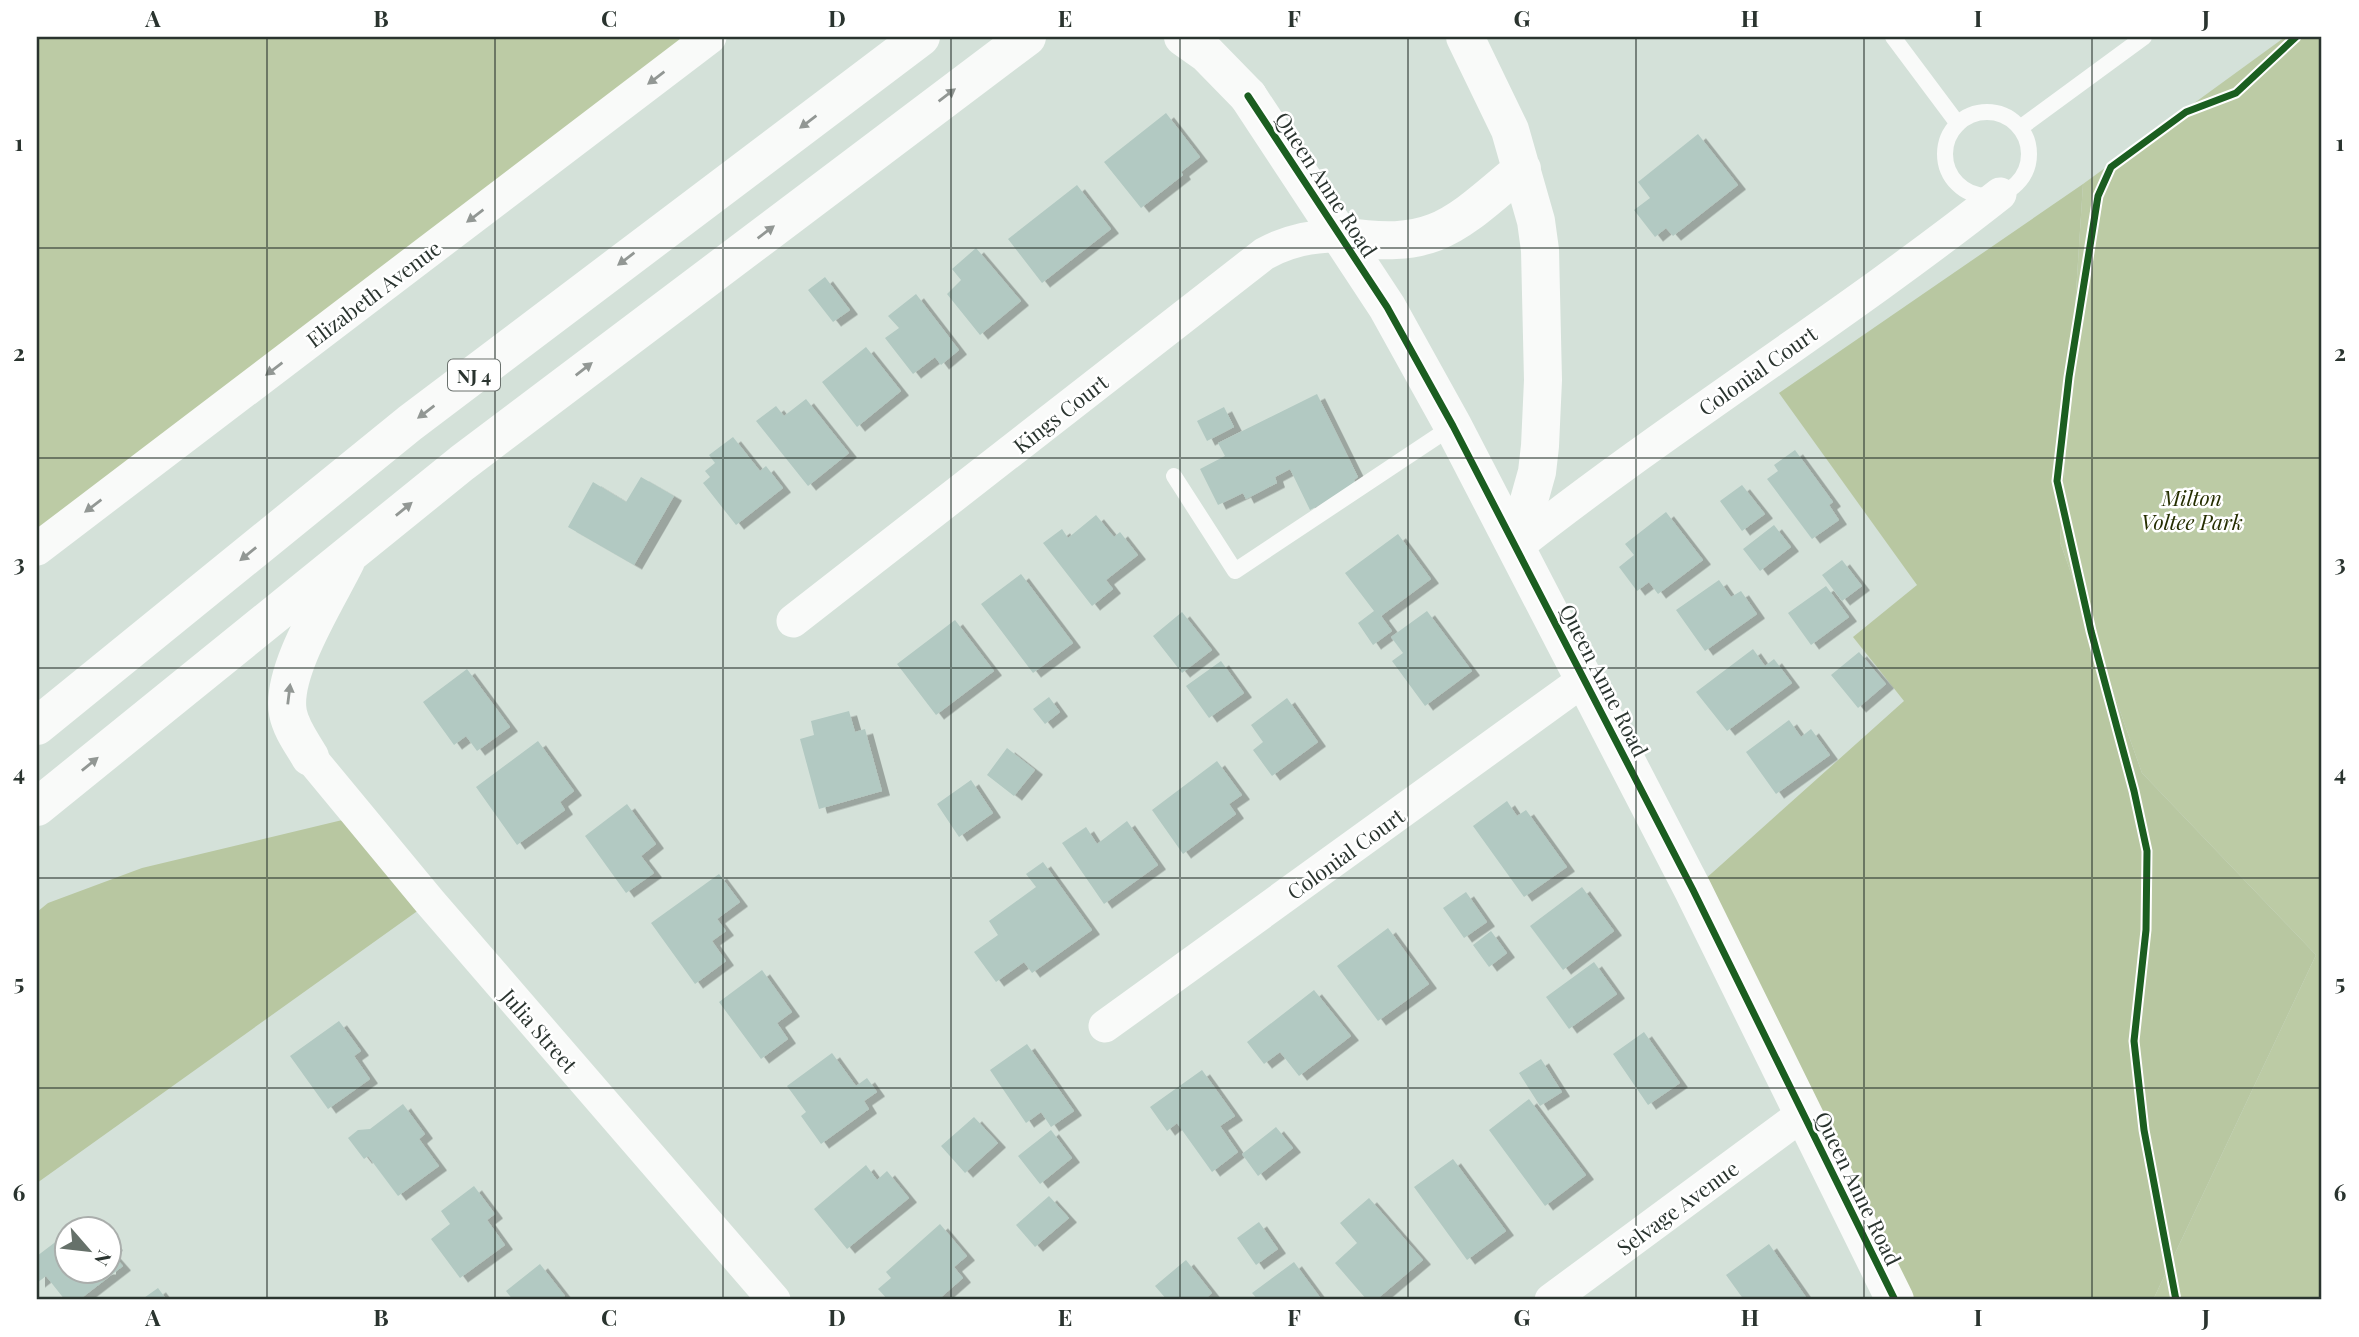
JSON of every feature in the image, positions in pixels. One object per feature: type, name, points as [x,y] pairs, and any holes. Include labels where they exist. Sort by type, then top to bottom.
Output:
[{"type":"main road","points":[[839,99],[899,37]]},
{"type":"main road","name":"NJ 4","points":[[37,726],[410,423],[921,37]]},
{"type":"main road","points":[[37,807],[351,551],[628,336],[1027,37]]},
{"type":"main road","points":[[1183,37],[1208,54],[1248,96]]},
{"type":"main road","points":[[1230,37],[1248,96]]},
{"type":"main road","points":[[1465,37],[1503,111],[1522,169],[1540,250],[1543,380],[1537,472],[1516,547]]},
{"type":"main road","name":"Queen Anne Road","points":[[1248,96],[1387,307],[1453,426],[1693,890],[1895,1300]]},
{"type":"main road","points":[[1342,236],[1384,242],[1430,236],[1463,217],[1522,169]]},
{"type":"main road","points":[[310,757],[291,724],[287,709],[291,676],[351,551]]},
{"type":"street","name":"Elizabeth Avenue","points":[[37,549],[710,37]]},
{"type":"street","name":"Colonial Court","points":[[1516,547],[1599,481],[1933,246],[2000,194]]},
{"type":"street","name":"Kings Court","points":[[793,621],[1264,254],[1278,246],[1307,237],[1342,236]]},
{"type":"street","name":"Colonial Court","points":[[1105,1027],[1585,680]]},
{"type":"street","name":"Julia Street","points":[[310,757],[439,913],[774,1300]]},
{"type":"street","name":"Selvage Avenue","points":[[1550,1300],[1803,1114]]},
{"type":"lane","points":[[1893,37],[1958,124]]},
{"type":"lane","points":[[2020,128],[2144,37]]},
{"type":"lane","points":[[1985,111],[1998,113],[2020,128],[2027,139],[2028,165],[2013,187],[2000,194],[1985,197],[1958,186],[1949,174],[1945,145],[1958,124],[1972,114],[1985,111]]},
{"type":"lane","points":[[1174,476],[1235,571],[1453,426]]},
{"type":"green space","points":[[37,37],[710,37],[37,549]]},
{"type":"green space","name":"Milton Voltee Park","points":[[2285,37],[2322,37],[2322,1300],[2153,1300],[2316,955],[2142,773],[2060,542],[2083,184]]},
{"type":"green space","points":[[2083,184],[2060,542],[2142,773],[2316,955],[2153,1300],[1895,1300],[1693,890],[1904,701],[1853,637],[1917,585],[1779,393]]},
{"type":"green space","points":[[359,816],[430,902],[37,1183],[37,912],[48,903],[142,868]]},
{"type":"building","points":[[1166,113],[1200,157],[1181,172],[1183,175],[1141,208],[1104,162]]},
{"type":"building","points":[[1698,134],[1738,185],[1673,236],[1666,228],[1655,237],[1634,210],[1650,198],[1638,182]]},
{"type":"building","points":[[1077,185],[1111,229],[1042,283],[1008,239]]},
{"type":"building","points":[[976,248],[1021,301],[980,335],[947,294],[961,280],[952,269]]},
{"type":"building","points":[[825,277],[850,310],[833,322],[808,290]]},
{"type":"building","points":[[916,294],[959,350],[941,365],[935,357],[913,374],[885,338],[899,328],[888,316]]},
{"type":"building","points":[[866,347],[901,391],[857,427],[822,382]]},
{"type":"building","points":[[1317,394],[1358,477],[1354,480],[1357,486],[1310,510],[1290,469],[1275,477],[1277,483],[1246,499],[1243,493],[1218,505],[1200,469],[1225,456],[1218,443]]},
{"type":"building","points":[[806,399],[849,453],[808,486],[756,421],[776,406],[784,416]]},
{"type":"building","points":[[1224,407],[1234,427],[1207,441],[1197,421]]},
{"type":"building","points":[[733,437],[760,471],[766,466],[783,488],[736,525],[703,483],[710,477],[705,471],[715,463],[709,455]]},
{"type":"building","points":[[1795,450],[1833,502],[1829,505],[1839,520],[1812,539],[1767,479],[1778,471],[1774,465]]},
{"type":"building","points":[[641,477],[674,496],[634,565],[568,527],[593,482],[626,502]]},
{"type":"building","points":[[1742,485],[1765,514],[1742,531],[1720,501]]},
{"type":"building","points":[[1666,512],[1703,560],[1658,594],[1649,582],[1637,591],[1619,567],[1634,555],[1625,544]]},
{"type":"building","points":[[1096,515],[1114,537],[1120,532],[1138,555],[1106,580],[1113,589],[1092,606],[1043,543],[1062,529],[1068,538]]},
{"type":"building","points":[[1774,525],[1791,547],[1760,571],[1743,549]]},
{"type":"building","points":[[1398,534],[1431,579],[1381,616],[1392,631],[1373,645],[1358,623],[1374,611],[1345,573]]},
{"type":"building","points":[[1842,560],[1862,586],[1842,601],[1822,575]]},
{"type":"building","points":[[1021,574],[1073,643],[1033,673],[981,604]]},
{"type":"building","points":[[1719,580],[1731,597],[1741,591],[1757,614],[1705,651],[1676,610]]},
{"type":"building","points":[[1826,586],[1849,617],[1811,645],[1788,613]]},
{"type":"building","points":[[1427,611],[1472,671],[1425,706],[1392,661],[1403,653],[1391,637]]},
{"type":"building","points":[[1182,612],[1212,650],[1182,673],[1153,636]]},
{"type":"building","points":[[955,620],[994,671],[936,715],[897,664]]},
{"type":"building","points":[[1753,649],[1765,666],[1774,659],[1792,683],[1727,731],[1696,692]]},
{"type":"building","points":[[1859,652],[1886,684],[1858,708],[1831,675]]},
{"type":"building","points":[[1221,661],[1244,693],[1209,718],[1186,686]]},
{"type":"building","points":[[467,669],[510,727],[477,751],[466,736],[454,745],[423,702]]},
{"type":"building","points":[[1049,697],[1060,712],[1045,724],[1033,709]]},
{"type":"building","points":[[1287,698],[1318,742],[1272,776],[1253,750],[1263,742],[1251,725]]},
{"type":"building","points":[[849,711],[855,732],[865,729],[882,791],[819,809],[800,739],[814,735],[811,721]]},
{"type":"building","points":[[1789,720],[1801,737],[1811,729],[1830,755],[1776,794],[1746,752]]},
{"type":"building","points":[[538,741],[574,791],[560,802],[565,810],[517,845],[476,787]]},
{"type":"building","points":[[1007,748],[1035,770],[1014,796],[987,775]]},
{"type":"building","points":[[1217,761],[1242,795],[1229,804],[1236,814],[1183,854],[1152,810]]},
{"type":"building","points":[[971,780],[993,813],[959,837],[937,804]]},
{"type":"building","points":[[1507,801],[1517,816],[1526,810],[1567,867],[1524,897],[1473,826]]},
{"type":"building","points":[[627,804],[656,844],[641,856],[654,873],[626,893],[585,836]]},
{"type":"building","points":[[1127,821],[1158,865],[1104,904],[1062,843],[1086,827],[1097,844]]},
{"type":"building","points":[[1043,862],[1092,930],[1032,973],[1024,962],[996,982],[974,952],[998,935],[989,921],[1036,887],[1026,874]]},
{"type":"building","points":[[719,874],[740,902],[717,919],[726,931],[712,941],[726,961],[695,984],[651,923]]},
{"type":"building","points":[[1582,887],[1614,931],[1563,970],[1530,926]]},
{"type":"building","points":[[1466,892],[1487,922],[1464,938],[1443,908]]},
{"type":"building","points":[[1388,928],[1429,984],[1378,1021],[1337,966]]},
{"type":"building","points":[[1491,931],[1507,953],[1489,967],[1473,945]]},
{"type":"building","points":[[1594,962],[1617,994],[1569,1029],[1546,997]]},
{"type":"building","points":[[762,970],[792,1012],[777,1023],[788,1039],[761,1059],[719,1002]]},
{"type":"building","points":[[1314,990],[1351,1036],[1299,1076],[1280,1052],[1264,1064],[1247,1042]]},
{"type":"building","points":[[339,1021],[361,1051],[354,1056],[370,1079],[328,1109],[290,1056]]},
{"type":"building","points":[[1644,1032],[1680,1083],[1648,1105],[1613,1054]]},
{"type":"building","points":[[1027,1044],[1074,1111],[1051,1127],[1041,1112],[1026,1123],[990,1070]]},
{"type":"building","points":[[832,1053],[856,1086],[867,1078],[877,1092],[864,1101],[869,1109],[821,1144],[801,1116],[806,1112],[787,1086]]},
{"type":"building","points":[[1541,1059],[1562,1092],[1540,1106],[1519,1073]]},
{"type":"building","points":[[1202,1070],[1235,1116],[1220,1126],[1238,1152],[1212,1172],[1177,1123],[1167,1131],[1150,1107]]},
{"type":"building","points":[[1529,1099],[1586,1175],[1545,1206],[1489,1130]]},
{"type":"building","points":[[403,1104],[425,1134],[419,1139],[439,1166],[398,1196],[368,1156],[364,1159],[348,1138],[358,1130],[370,1129]]},
{"type":"building","points":[[974,1117],[998,1143],[965,1173],[941,1146]]},
{"type":"building","points":[[1276,1127],[1293,1148],[1258,1176],[1242,1154]]},
{"type":"building","points":[[1051,1130],[1072,1158],[1040,1184],[1018,1156]]},
{"type":"building","points":[[1453,1159],[1506,1231],[1467,1260],[1414,1187]]},
{"type":"building","points":[[866,1165],[877,1180],[887,1171],[909,1198],[847,1249],[814,1209]]},
{"type":"building","points":[[474,1186],[495,1214],[487,1220],[505,1245],[460,1278],[431,1239],[450,1224],[441,1211]]},
{"type":"building","points":[[1049,1196],[1069,1218],[1035,1247],[1016,1225]]},
{"type":"building","points":[[1369,1198],[1423,1260],[1376,1300],[1367,1300],[1335,1263],[1357,1243],[1340,1223]]},
{"type":"building","points":[[1259,1222],[1278,1249],[1256,1265],[1237,1238]]},
{"type":"building","points":[[940,1224],[967,1256],[954,1267],[963,1278],[938,1300],[888,1300],[878,1289],[891,1278],[886,1272]]},
{"type":"building","points":[[1769,1244],[1808,1300],[1744,1300],[1726,1275]]},
{"type":"building","points":[[52,1245],[52,1284],[46,1276],[37,1283],[37,1256]]},
{"type":"building","points":[[1186,1260],[1212,1293],[1204,1300],[1167,1300],[1155,1286]]},
{"type":"building","points":[[1294,1262],[1322,1300],[1258,1300],[1252,1293]]},
{"type":"building","points":[[540,1264],[565,1296],[559,1300],[513,1300],[506,1291]]},
{"type":"building","points":[[52,1284],[100,1284],[79,1300],[65,1300]]},
{"type":"building","points":[[158,1288],[167,1300],[141,1300]]},
{"type":"cycle path","points":[[2176,1300],[2144,1130],[2134,1041],[2146,930],[2147,851],[2134,791],[2091,631],[2057,481],[2069,377],[2098,196],[2111,167],[2186,112],[2236,93],[2296,37]]},
{"type":"cycle path","points":[[1248,96],[1387,307],[1453,426],[1693,890],[1895,1300]]}]
